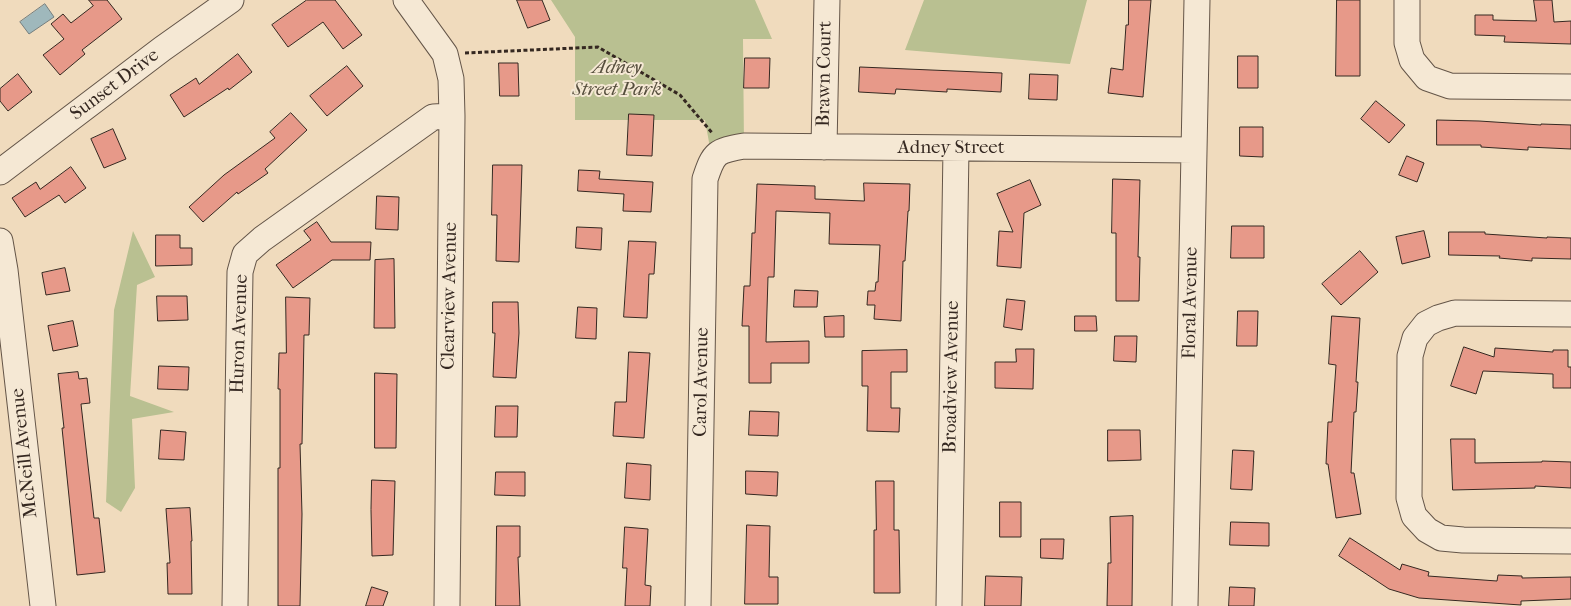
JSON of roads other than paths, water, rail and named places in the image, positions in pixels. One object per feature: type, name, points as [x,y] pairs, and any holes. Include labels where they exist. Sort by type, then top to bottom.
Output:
[{"type":"street","name":"Sunset Drive","points":[[0,172],[162,49],[231,0]]},
{"type":"street","name":"Clearview Avenue","points":[[406,0],[445,54],[451,79],[447,606]]},
{"type":"street","name":"Brawn Court","points":[[824,147],[827,0]]},
{"type":"street","name":"Floral Avenue","points":[[1186,606],[1197,0]]},
{"type":"street","points":[[1408,0],[1407,43],[1412,60],[1427,78],[1450,86],[1571,87]]},
{"type":"street","name":"Huron Avenue","points":[[235,606],[240,272],[245,254],[262,239],[433,117],[452,116]]},
{"type":"street","name":"Adney Street","points":[[718,154],[744,146],[1194,150]]},
{"type":"street","name":"Broadview Avenue","points":[[949,606],[956,148]]},
{"type":"street","name":"Carol Avenue","points":[[698,606],[705,179],[718,154]]},
{"type":"street","name":"McNeill Avenue","points":[[0,241],[5,270],[43,606]]},
{"type":"street","points":[[1571,314],[1455,313],[1426,324],[1415,338],[1410,356],[1408,410],[1409,498],[1414,516],[1427,530],[1441,538],[1463,540],[1571,541]]},
{"type":"water","points":[[45,4],[54,17],[29,34],[20,22]]},
{"type":"park label","name":"Adney Street Park","points":[[617,79]]}]
